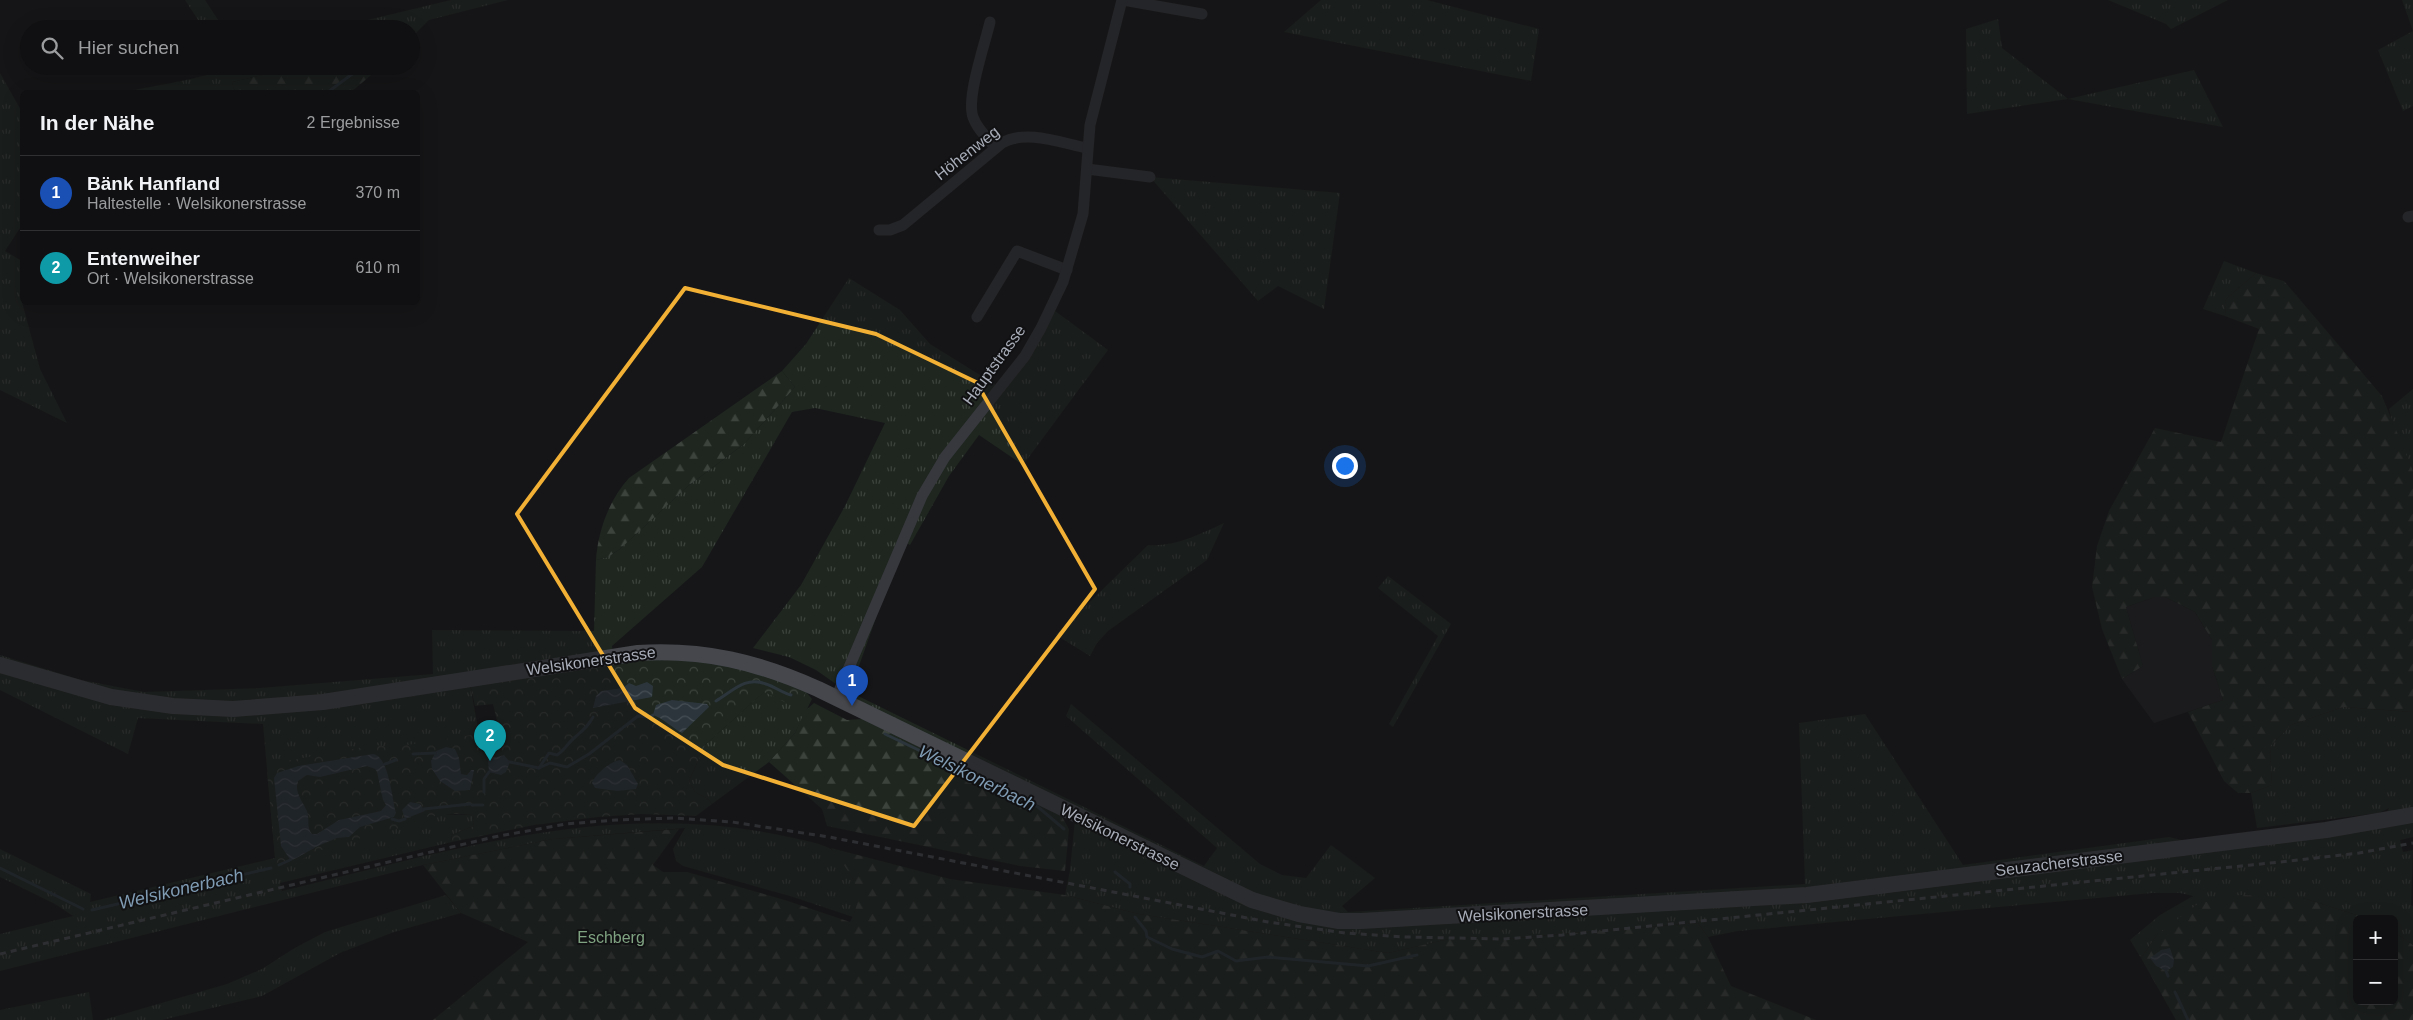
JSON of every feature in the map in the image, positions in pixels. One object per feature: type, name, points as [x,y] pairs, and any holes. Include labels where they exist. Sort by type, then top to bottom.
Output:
[{"type":"main road","name":"Welsikonerstrasse","points":[[0,665],[82,690],[119,698],[173,706],[233,709],[323,702],[613,656],[669,652],[714,655],[759,665],[789,676],[1230,890],[1276,908],[1299,914],[1339,921],[1384,921],[1703,902]]},
{"type":"main road","name":"Seuzacherstrasse","points":[[1703,902],[1807,895],[2326,830],[2413,816]]},
{"type":"street","points":[[1123,0],[1202,14]]},
{"type":"street","name":"Hauptstrasse","points":[[836,698],[922,496],[945,457],[1025,356],[1051,308],[1067,270],[1083,214],[1087,148],[1092,116],[1123,0]]},
{"type":"street","points":[[990,22],[972,97],[971,110],[975,122],[996,148]]},
{"type":"street","name":"Höhenweg","points":[[879,230],[890,230],[903,225],[1007,140],[1023,137],[1087,148]]},
{"type":"street","points":[[1087,169],[1150,177]]},
{"type":"street","points":[[977,317],[1017,251],[1067,270]]},
{"type":"highlighted area","points":[[685,288],[876,334],[976,382],[1095,589],[914,826],[723,765],[635,708],[517,514]]},
{"type":"shaded area","points":[[2155,597],[2165,597],[2195,612],[2212,640],[2212,666],[2223,700],[2154,723],[2122,679],[2143,666],[2126,607]]},
{"type":"green space","points":[[185,0],[205,0],[218,20],[198,20]]},
{"type":"green space","points":[[451,0],[508,0],[429,20],[420,29],[420,20],[368,20]]},
{"type":"green space","points":[[1321,0],[1427,0],[1539,29],[1531,81],[1284,32]]},
{"type":"green space","points":[[2108,0],[2228,0],[2171,29],[2166,24]]},
{"type":"green space","points":[[2402,0],[2413,0],[2413,31]]},
{"type":"green space","points":[[1998,19],[2002,48],[2068,99],[1967,114],[1966,29]]},
{"type":"green space","points":[[2413,31],[2413,106],[2403,111],[2378,50]]},
{"type":"green space","points":[[2194,70],[2223,127],[2068,99]]},
{"type":"green space","points":[[0,73],[20,108],[20,228],[5,251],[20,260],[20,305],[23,305],[40,369],[67,423],[0,390]]},
{"type":"green space","points":[[206,75],[262,75],[232,82],[234,90],[135,90]]},
{"type":"green space","points":[[262,75],[371,75],[353,90],[234,90],[232,82]]},
{"type":"green space","points":[[1150,177],[1340,193],[1324,309],[1278,286],[1258,301]]},
{"type":"green space","points":[[2224,261],[2256,273],[2226,299],[2225,316],[2203,309]]},
{"type":"green space","points":[[2256,273],[2284,281],[2382,396],[2413,471],[2413,712],[2343,707],[2291,725],[2270,746],[2272,785],[2251,793],[2238,793],[2224,781],[2188,712],[2223,700],[2212,666],[2212,640],[2195,612],[2165,597],[2155,597],[2126,607],[2143,666],[2122,679],[2102,629],[2092,587],[2097,546],[2109,511],[2155,428],[2221,442],[2259,329],[2225,316],[2226,299]]},
{"type":"green space","points":[[849,278],[900,310],[930,344],[1001,388],[1051,308],[1108,350],[1023,465],[979,435],[949,476],[910,545],[903,541],[853,683],[854,694],[1204,866],[1217,848],[1066,716],[1071,704],[1260,864],[1282,875],[1306,878],[1331,845],[1375,878],[1342,906],[1348,912],[1805,884],[1799,723],[1865,714],[1963,865],[2169,837],[2202,845],[2386,814],[2389,808],[2379,813],[2257,828],[2251,793],[2272,785],[2270,746],[2291,725],[2343,707],[2413,712],[2413,837],[2400,840],[2403,852],[2413,850],[2411,905],[2413,906],[2413,945],[2398,935],[2398,915],[2356,915],[2303,898],[2157,935],[2141,958],[2130,940],[2160,915],[2193,896],[2180,893],[2152,893],[1738,931],[1708,937],[1698,923],[1503,939],[1449,939],[1388,953],[1139,914],[1065,895],[1070,870],[1076,810],[863,703],[816,670],[789,657],[753,648],[801,585],[845,506],[885,423],[815,408],[792,412],[702,567],[612,646],[613,656],[469,679],[479,734],[419,815],[473,815],[474,826],[451,835],[452,842],[280,883],[282,891],[408,860],[533,834],[596,826],[659,823],[723,826],[804,840],[829,848],[838,856],[852,876],[858,890],[859,900],[853,917],[790,896],[683,866],[676,861],[673,849],[685,828],[553,839],[423,865],[0,971],[0,934],[73,916],[55,904],[0,877],[0,849],[91,894],[90,902],[275,858],[263,724],[138,718],[128,754],[0,690],[0,655],[81,680],[144,692],[260,688],[433,674],[432,630],[594,631],[596,560],[608,557],[620,549],[688,486],[744,444],[795,387],[782,371],[806,344]]},
{"type":"green space","points":[[782,371],[795,387],[744,444],[688,486],[620,549],[608,557],[596,560],[599,538],[610,506],[629,478]]},
{"type":"green space","points":[[2413,389],[2413,471],[2394,429],[2389,409]]},
{"type":"green space","points":[[1224,523],[1207,560],[1108,631],[1097,643],[1090,656],[1056,635],[1148,545],[1178,542]]},
{"type":"green space","points":[[1388,576],[1451,624],[1393,727],[1389,724],[1438,636],[1378,588]]},
{"type":"green space","points":[[613,656],[675,658],[745,668],[806,692],[797,708],[764,692],[705,745],[689,781],[695,792],[708,799],[712,804],[696,816],[642,814],[598,817],[534,825],[452,842],[451,835],[474,826],[473,815],[455,814],[426,817],[394,830],[340,843],[311,854],[297,863],[276,866],[267,772],[280,762],[375,745],[394,747],[478,734],[478,728],[498,725],[493,704],[475,706],[469,679]]},
{"type":"green space","points":[[778,679],[806,692],[812,699],[795,733],[769,762],[712,804],[708,799],[695,792],[689,781],[705,745]]},
{"type":"green space","points":[[814,703],[847,720],[862,719],[1061,815],[1069,829],[1065,871],[1020,866],[827,826],[822,809],[769,762],[795,733],[805,711]]},
{"type":"green space","name":"Eschberg","points":[[679,829],[653,865],[663,872],[687,872],[788,901],[850,922],[855,910],[857,891],[850,874],[831,848],[950,879],[1065,895],[1139,914],[1388,953],[1449,939],[1503,939],[1698,923],[1708,937],[1731,986],[1816,1020],[433,1020],[528,942],[461,913],[423,865],[553,839]]},
{"type":"green space","points":[[446,895],[461,913],[394,932],[340,953],[262,996],[162,1020],[103,1020],[227,984],[262,969],[293,949],[325,932]]},
{"type":"green space","points":[[2240,895],[2303,898],[2356,915],[2353,915],[2353,1005],[2398,1005],[2398,935],[2413,945],[2413,1020],[2176,1020],[2141,958],[2157,935],[2199,903]]},
{"type":"green space","points":[[89,992],[93,1020],[0,1020],[0,1010]]},
{"type":"water","points":[[647,682],[653,686],[652,697],[593,708],[596,696],[601,691],[623,688],[629,683],[636,686]]},
{"type":"water","points":[[672,700],[707,704],[709,707],[682,733],[653,715],[656,705]]},
{"type":"water","points":[[446,747],[455,749],[459,758],[461,774],[467,775],[471,770],[474,770],[470,790],[455,791],[440,781],[432,769],[431,761],[436,751]]},
{"type":"water","points":[[373,754],[383,762],[389,779],[396,813],[394,817],[360,827],[349,837],[337,838],[291,861],[281,846],[274,778],[277,773],[298,766]],"holes":[[[367,766],[375,769],[386,805],[381,811],[339,820],[317,834],[312,834],[309,829],[307,811],[298,793],[298,781],[307,775],[320,777]]]},
{"type":"water","points":[[504,755],[510,762],[506,772],[501,775],[489,772],[488,760]]},
{"type":"water","points":[[620,760],[627,765],[638,784],[636,789],[617,791],[595,788],[592,783],[596,776],[608,765]]},
{"type":"water","points":[[410,802],[420,804],[425,811],[405,819],[402,810]]},
{"type":"water","points":[[2170,948],[2174,960],[2173,967],[2166,971],[2156,966],[2150,958],[2161,950]]},
{"type":"waterway","points":[[331,90],[351,75]]},
{"type":"waterway","name":"Welsikonerbach","points":[[716,701],[745,683],[752,682],[766,684],[791,695]]},
{"type":"waterway","name":"Welsikonerbach","points":[[510,762],[539,768],[550,763],[567,767],[589,754],[638,716],[650,717],[653,715]]},
{"type":"waterway","points":[[539,768],[549,753],[557,755],[560,753],[587,726],[593,717]]},
{"type":"waterway","name":"Welsikonerbach","points":[[885,734],[1038,807],[1064,829]]},
{"type":"waterway","points":[[413,754],[435,753]]},
{"type":"waterway","points":[[385,764],[396,760]]},
{"type":"waterway","name":"Welsikonerbach","points":[[484,792],[484,779],[489,772]]},
{"type":"waterway","name":"Welsikonerbach","points":[[424,809],[470,804]]},
{"type":"waterway","name":"Welsikonerbach","points":[[472,805],[483,805]]},
{"type":"waterway","name":"Welsikonerbach","points":[[392,819],[399,821],[405,819]]},
{"type":"waterway","name":"Welsikonerbach","points":[[279,865],[290,860]]},
{"type":"waterway","name":"Welsikonerbach","points":[[0,868],[83,909]]},
{"type":"waterway","name":"Welsikonerbach","points":[[92,910],[271,868]]},
{"type":"waterway","name":"Welsikonerbach","points":[[1115,872],[1130,884],[1130,887]]},
{"type":"waterway","name":"Welsikonerbach","points":[[1135,917],[1146,931],[1147,937],[1172,949],[1202,957],[1218,951],[1236,961],[1268,957],[1368,966],[1417,955]]},
{"type":"waterway","points":[[2166,971],[2168,976]]},
{"type":"waterway","points":[[2175,992],[2188,1020]]},
{"type":"railway","points":[[0,954],[494,837],[566,824],[616,820],[673,818],[732,822],[829,837],[1268,922],[1345,933],[1405,937],[1503,939],[1562,935],[2290,861],[2359,853],[2413,843]]},
{"type":"place","name":"Bänk Hanfland","points":[[852,706]]},
{"type":"place","name":"Entenweiher","points":[[490,761]]}]
